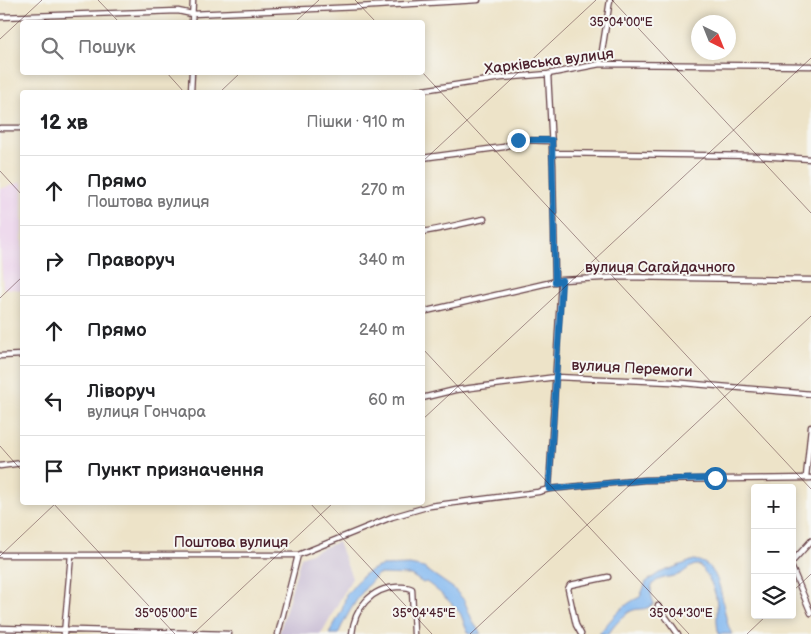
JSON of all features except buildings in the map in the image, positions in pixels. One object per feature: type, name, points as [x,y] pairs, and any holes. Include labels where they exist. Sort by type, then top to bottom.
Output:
[{"type":"street","points":[[192,20],[194,0]]},
{"type":"street","points":[[0,17],[178,11],[192,14],[478,0]]},
{"type":"street","points":[[600,64],[610,0]]},
{"type":"street","name":"Харківська вулиця","points":[[423,90],[502,78],[548,74],[600,64],[811,66]]},
{"type":"street","points":[[548,74],[552,140],[555,282]]},
{"type":"street","points":[[191,90],[192,75]]},
{"type":"street","points":[[0,128],[20,128]]},
{"type":"street","points":[[425,158],[504,148],[518,140],[552,140]]},
{"type":"street","points":[[552,153],[758,156],[811,160]]},
{"type":"street","points":[[425,232],[440,230],[458,223],[484,219]]},
{"type":"street","name":"вулиця Сагайдачного","points":[[425,311],[562,280],[622,277],[811,280]]},
{"type":"street","points":[[549,489],[562,280]]},
{"type":"street","points":[[0,356],[20,355]]},
{"type":"street","name":"вулиця Перемоги","points":[[425,397],[455,390],[556,377],[671,382],[811,394]]},
{"type":"street","points":[[808,477],[811,426]]},
{"type":"street","points":[[0,466],[20,463]]},
{"type":"street","name":"Поштова вулиця","points":[[0,555],[298,555],[392,517],[430,506],[549,489],[644,480],[808,477]]},
{"type":"street","points":[[796,558],[811,541]]},
{"type":"street","points":[[65,632],[71,555]]},
{"type":"street","points":[[278,634],[298,555]]},
{"type":"street","points":[[795,574],[811,613]]},
{"type":"street","points":[[581,634],[576,625],[568,589],[570,585],[608,577]]},
{"type":"street","points":[[352,634],[356,617],[365,601],[378,591],[390,587],[404,586],[412,589],[414,634]]},
{"type":"street","points":[[658,606],[678,634]]},
{"type":"street","points":[[0,628],[65,632],[229,634]]},
{"type":"shaded area","points":[[20,183],[20,290],[3,288],[0,247],[0,189]]},
{"type":"shaded area","points":[[338,542],[352,578],[321,634],[279,634],[301,557]]},
{"type":"water","points":[[694,560],[705,563],[717,579],[732,634],[719,634],[715,594],[709,578],[699,565],[654,583],[651,594],[654,604],[644,609],[631,611],[618,621],[609,634],[599,634],[623,608],[640,597],[646,582],[659,573]]},
{"type":"water","points":[[410,565],[424,568],[453,588],[464,600],[473,622],[481,634],[469,634],[459,612],[445,597],[426,582],[423,583],[411,575],[378,574],[355,602],[338,634],[329,634],[342,610],[346,595],[363,575],[381,566]]},
{"type":"route","points":[[518,140],[552,140],[555,282],[562,280],[549,489],[644,480],[715,478]]}]
